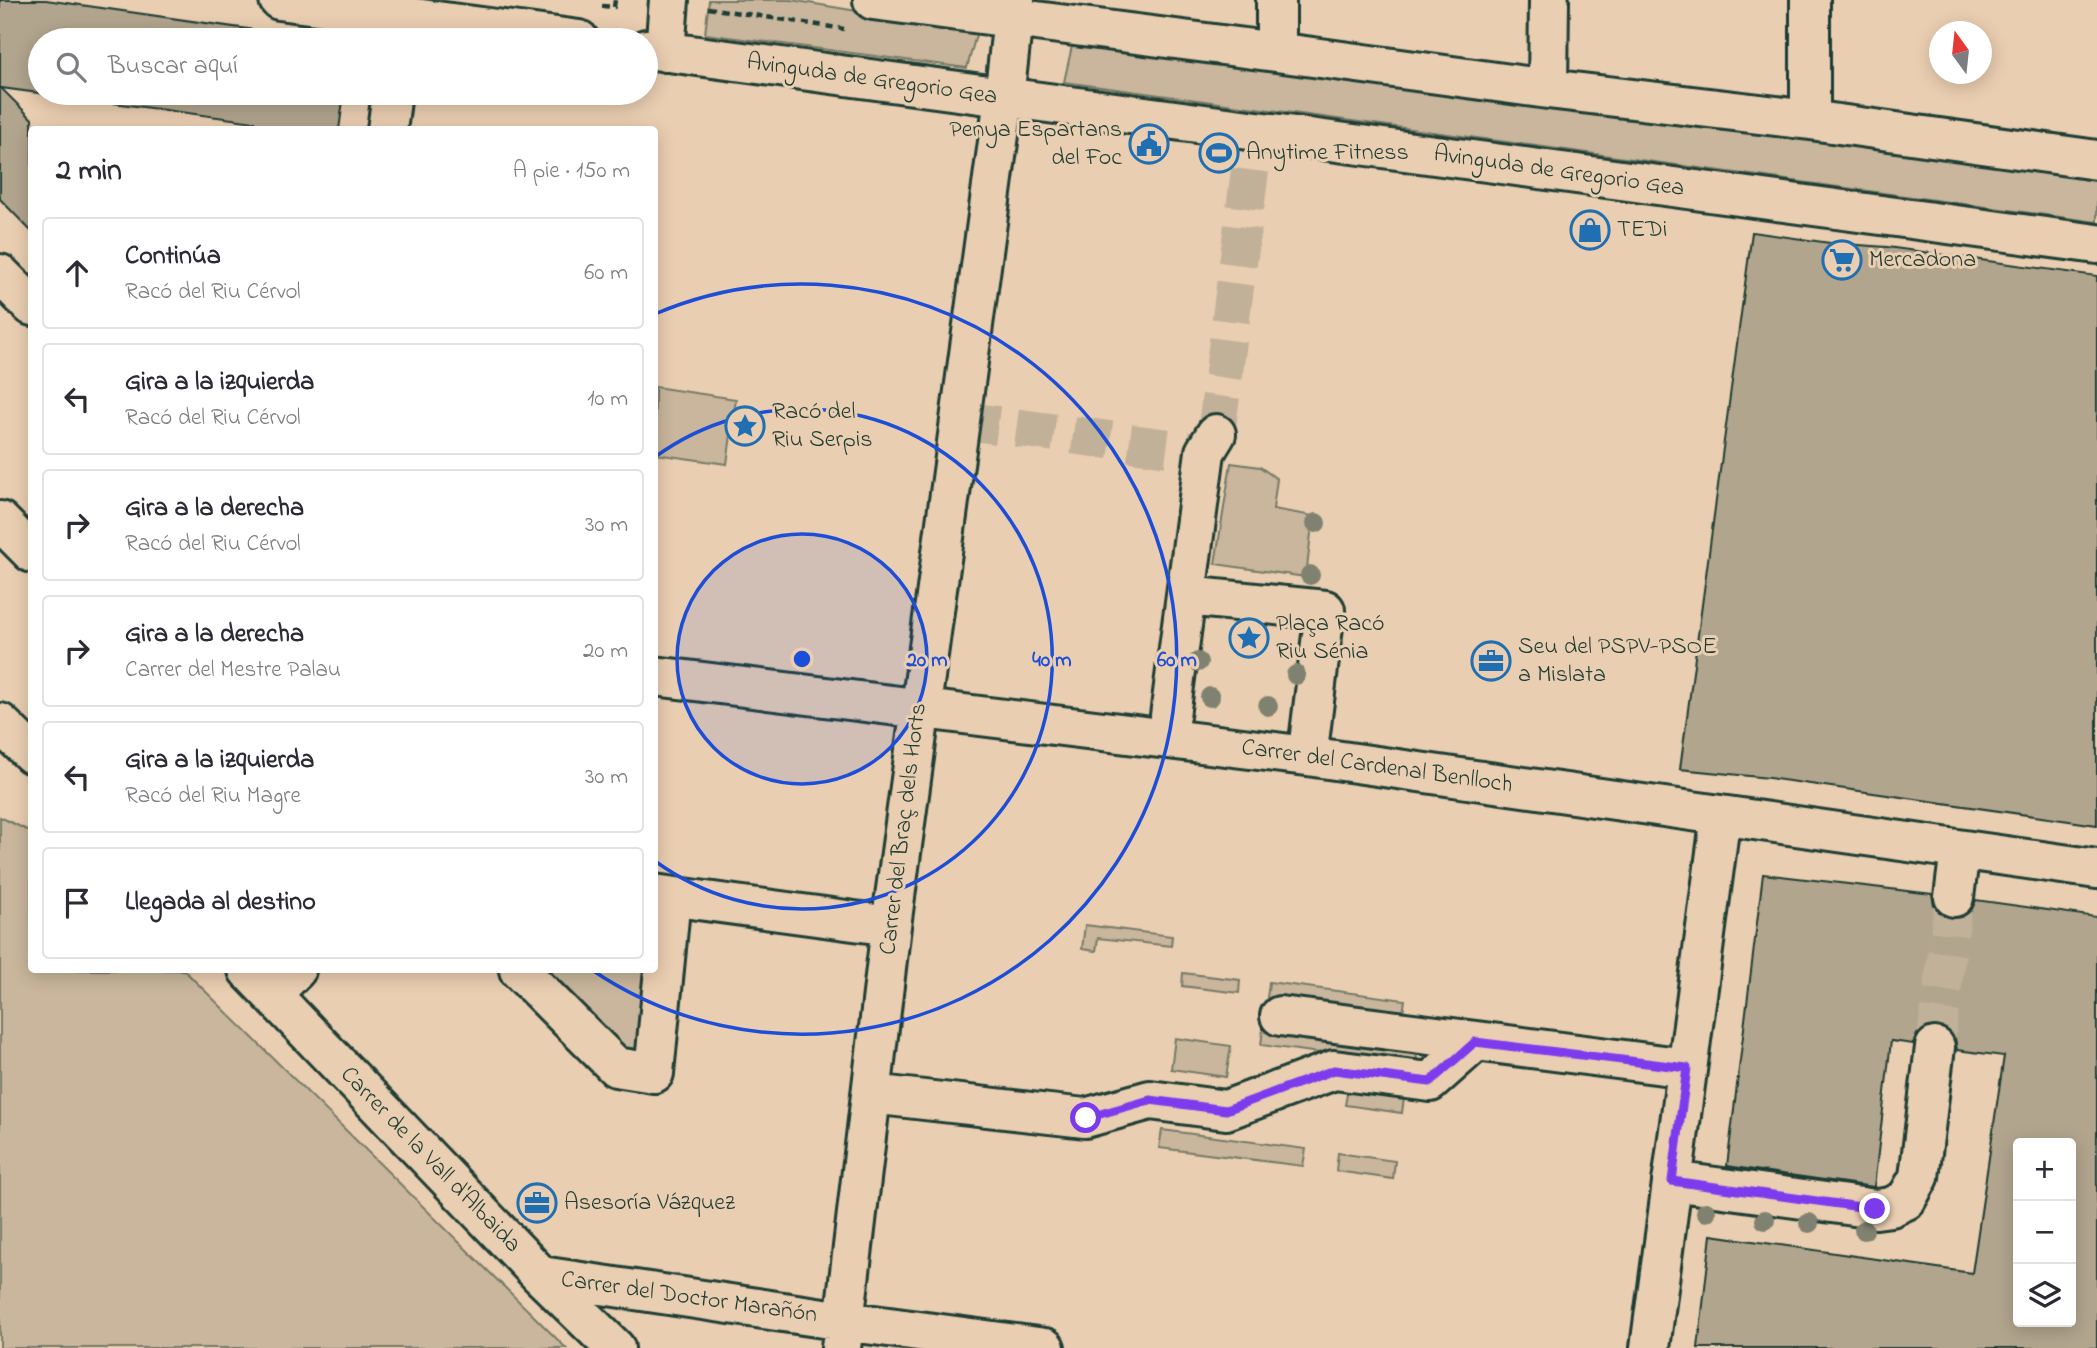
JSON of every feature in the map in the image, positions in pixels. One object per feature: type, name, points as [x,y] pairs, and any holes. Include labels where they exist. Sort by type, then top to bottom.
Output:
[{"type":"street","points":[[279,0],[478,28]]},
{"type":"street","points":[[658,40],[669,0]]},
{"type":"street","points":[[873,0],[1015,9],[1276,51],[1548,89],[1810,120],[2097,160]]},
{"type":"street","points":[[1276,0],[1276,51]]},
{"type":"street","points":[[1548,89],[1549,0]]},
{"type":"street","points":[[1810,0],[1810,120]]},
{"type":"street","name":"Carrer del Braç dels Horts","points":[[842,1335],[891,926],[1015,9]]},
{"type":"street","name":"Avinguda de Gregorio Gea","points":[[658,51],[2097,244]]},
{"type":"street","points":[[388,126],[390,105]]},
{"type":"street","points":[[0,274],[28,302]]},
{"type":"street","points":[[1170,716],[1204,446]]},
{"type":"street","points":[[0,522],[28,549]]},
{"type":"street","points":[[1186,596],[1325,610],[1310,734]]},
{"type":"street","name":"Carrer del Cardenal Benlloch","points":[[658,676],[1307,756],[2097,869]]},
{"type":"street","points":[[0,723],[28,750]]},
{"type":"street","points":[[1650,1348],[1721,815]]},
{"type":"street","points":[[1954,897],[1960,850]]},
{"type":"street","points":[[522,973],[616,1068],[654,1073],[663,896],[891,926]]},
{"type":"street","name":"Carrer de la Vall d'Albaida","points":[[272,978],[541,1276],[615,1348]]},
{"type":"street","points":[[1280,1016],[1687,1068]]},
{"type":"street","points":[[871,1094],[1086,1118],[1150,1100],[1226,1110],[1334,1070],[1430,1082],[1475,1042]]},
{"type":"street","points":[[1672,1181],[1875,1209],[1891,1207],[1906,1200],[1919,1177],[1935,1047]]},
{"type":"street","name":"Carrer del Doctor Marañón","points":[[541,1276],[842,1335],[1045,1348]]},
{"type":"shaded area","points":[[709,0],[791,0],[977,31],[967,68],[705,34]]},
{"type":"shaded area","points":[[1074,37],[2097,177],[2097,222],[1064,82]]},
{"type":"shaded area","points":[[658,387],[736,399],[727,464],[658,454]]},
{"type":"shaded area","points":[[1231,463],[1260,467],[1277,479],[1273,509],[1313,516],[1306,577],[1215,564]]},
{"type":"shaded area","points":[[0,817],[28,831],[28,973],[187,973],[566,1348],[0,1348]]},
{"type":"shaded area","points":[[1085,925],[1172,936],[1171,946],[1098,938],[1096,951],[1082,949]]},
{"type":"shaded area","points":[[535,973],[648,973],[641,1066]]},
{"type":"shaded area","points":[[1183,973],[1240,980],[1239,993],[1182,986]]},
{"type":"shaded area","points":[[1269,982],[1405,1000],[1403,1013],[1277,1035],[1417,1054],[1416,1066],[1261,1045]]},
{"type":"shaded area","points":[[1175,1038],[1231,1046],[1226,1077],[1171,1069]]},
{"type":"shaded area","points":[[1348,1089],[1404,1097],[1402,1113],[1345,1105]]},
{"type":"shaded area","points":[[1162,1130],[1306,1149],[1303,1166],[1159,1148]]},
{"type":"shaded area","points":[[1338,1153],[1395,1161],[1393,1179],[1336,1171]]},
{"type":"building","points":[[0,0],[46,0],[241,28],[28,28],[28,92],[1,88],[32,119],[32,126],[28,126],[28,228],[0,199]]},
{"type":"building","points":[[128,105],[342,105],[340,126],[254,126],[255,122]]},
{"type":"building","points":[[1752,232],[1830,243],[1887,247],[2097,276],[2097,825],[1769,778],[1680,769]]},
{"type":"building","points":[[1763,874],[1932,894],[1934,905],[1940,914],[1952,919],[1963,917],[1971,911],[1976,900],[2097,917],[2097,1348],[1698,1348],[1711,1235],[1972,1273],[2004,1056],[1957,1050],[1955,1038],[1948,1029],[1938,1025],[1926,1027],[1917,1034],[1913,1044],[1891,1041],[1874,1187],[1727,1166]]},
{"type":"tunnel","points":[[1216,434],[1255,132]]},
{"type":"tunnel","points":[[960,420],[1191,451]]},
{"type":"tunnel","points":[[1935,1047],[1954,897]]},
{"type":"place","name":"Penya Espartans del Foc","points":[[1149,144]]},
{"type":"place","name":"Anytime Fitness","points":[[1219,153]]},
{"type":"place","name":"TEDi","points":[[1590,230]]},
{"type":"place","name":"Mercadona","points":[[1842,260]]},
{"type":"place","name":"Racó del Riu Serpis","points":[[745,426]]},
{"type":"place","name":"Plaça Racó Riu Sénia","points":[[1249,638]]},
{"type":"place","name":"Seu del PSPV-PSOE a Mislata","points":[[1491,661]]},
{"type":"place","name":"Asesoría Vázquez","points":[[537,1203]]},
{"type":"route","points":[[1086,1118],[1150,1100],[1226,1110],[1334,1070],[1430,1082],[1475,1042],[1687,1068],[1672,1181],[1875,1209]]}]
